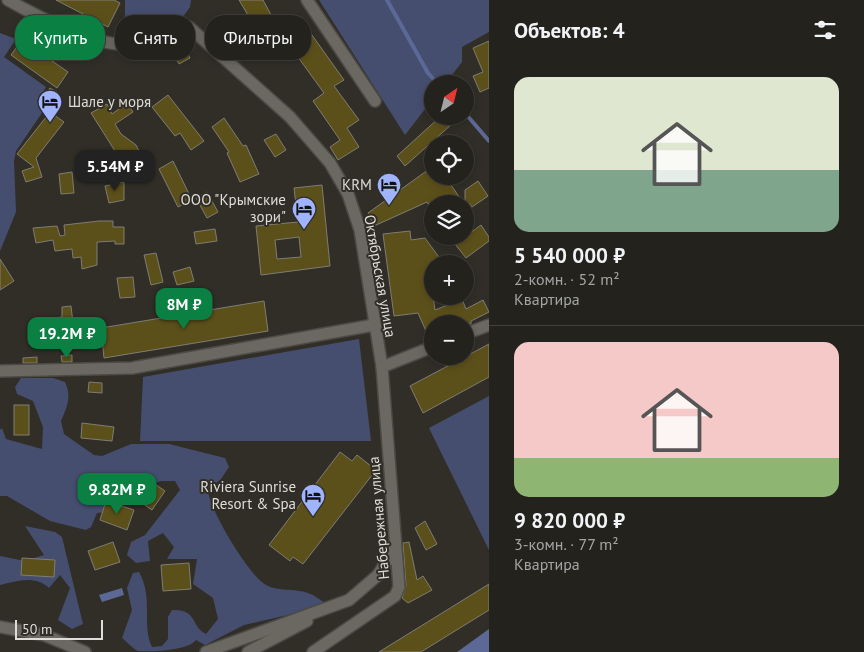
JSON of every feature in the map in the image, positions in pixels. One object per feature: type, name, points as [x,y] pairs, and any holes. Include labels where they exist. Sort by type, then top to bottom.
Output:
[{"type":"street","name":"Октябрьская улица","points":[[8,0],[29,12],[83,34],[117,44],[189,27],[282,110],[330,163],[348,194],[360,230],[382,367]]},
{"type":"street","points":[[307,0],[375,101]]},
{"type":"street","points":[[0,371],[132,368],[374,325]]},
{"type":"street","points":[[474,331],[489,325]]},
{"type":"street","points":[[382,367],[424,350]]},
{"type":"street","name":"Набережная улица","points":[[313,652],[395,596],[399,587],[382,367]]},
{"type":"street","points":[[206,652],[349,600],[378,575],[395,548]]},
{"type":"street","points":[[248,652],[333,606]]},
{"type":"street","points":[[0,627],[44,635],[85,652]]},
{"type":"shaded area","points":[[125,0],[191,0],[190,7],[184,15],[125,15]]},
{"type":"shaded area","points":[[319,0],[489,0],[489,32],[462,47],[462,62],[452,75],[424,75],[424,110],[405,135]]},
{"type":"shaded area","points":[[0,33],[15,39],[4,57],[46,87],[37,101],[46,107],[16,151],[14,161],[16,212],[0,251]]},
{"type":"shaded area","points":[[359,339],[371,441],[140,441],[143,377]]},
{"type":"shaded area","points":[[21,378],[53,378],[65,382],[68,397],[67,406],[61,421],[64,434],[94,455],[102,456],[131,444],[169,444],[225,458],[229,467],[221,479],[208,490],[215,512],[240,556],[266,585],[308,593],[325,603],[318,608],[244,625],[205,645],[196,640],[192,644],[177,649],[138,651],[122,638],[132,610],[127,588],[133,573],[139,572],[146,592],[147,629],[152,647],[162,646],[168,639],[168,617],[172,610],[186,612],[201,631],[206,634],[218,619],[213,598],[193,584],[197,559],[167,559],[174,547],[163,533],[148,541],[150,561],[136,563],[127,555],[131,542],[145,535],[180,490],[175,481],[161,481],[142,487],[116,511],[97,513],[91,527],[86,530],[50,521],[7,496],[0,496],[0,430],[2,428],[6,439],[42,449],[43,427],[33,401],[17,394],[15,387]]},
{"type":"shaded area","points":[[489,396],[489,550],[429,428]]},
{"type":"shaded area","points":[[25,526],[55,532],[62,537],[83,624],[72,629],[58,620],[70,588],[60,575],[49,588],[38,581],[32,580],[0,585],[0,556],[25,561],[44,555]]},
{"type":"shaded area","points":[[122,588],[124,595],[102,602],[99,595]]},
{"type":"shaded area","points":[[489,629],[489,652],[457,652]]},
{"type":"building","points":[[56,0],[114,0],[120,3],[108,27],[105,25],[105,15],[85,15]]},
{"type":"building","points":[[239,0],[263,0],[271,15],[248,15]]},
{"type":"building","points":[[311,34],[344,80],[334,86],[359,120],[347,128],[359,147],[338,160],[330,147],[340,140],[313,101],[324,93],[300,60],[311,60]]},
{"type":"building","points":[[489,41],[489,88],[480,92],[474,76],[483,72],[473,48]]},
{"type":"building","points":[[15,50],[15,58],[11,55]]},
{"type":"building","points":[[18,60],[51,60],[68,72],[57,88]]},
{"type":"building","points":[[177,60],[186,60],[179,64]]},
{"type":"building","points":[[50,88],[58,93],[49,106],[41,101]]},
{"type":"building","points":[[168,95],[204,141],[191,150],[180,133],[175,136],[152,107]]},
{"type":"building","points":[[127,103],[133,112],[115,124],[121,134],[136,145],[146,165],[127,175],[115,151],[91,113],[107,104],[112,114]]},
{"type":"building","points":[[50,112],[64,122],[36,158],[42,177],[26,182],[22,171],[34,167],[17,154]]},
{"type":"building","points":[[224,118],[243,146],[246,145],[259,174],[240,182],[227,153],[229,152],[212,127]]},
{"type":"building","points":[[431,125],[451,125],[440,135],[424,135],[424,149],[405,166],[397,156]]},
{"type":"building","points":[[276,134],[286,150],[275,157],[264,140]]},
{"type":"building","points":[[173,161],[192,200],[178,207],[159,169]]},
{"type":"building","points":[[72,172],[74,193],[61,194],[59,174]]},
{"type":"building","points":[[424,173],[424,185],[451,185],[458,195],[424,195],[424,203],[374,226],[368,213]]},
{"type":"building","points":[[478,181],[488,196],[474,206],[474,195],[465,195],[465,190]]},
{"type":"building","points":[[124,182],[124,200],[109,203],[105,186]]},
{"type":"building","name":"ООО \"Крымские зори\"","points":[[322,185],[330,266],[261,275],[256,226],[298,222],[294,188]],"holes":[[[299,237],[301,257],[277,259],[275,240]]]},
{"type":"building","points":[[207,192],[218,212],[207,218],[196,198]]},
{"type":"building","points":[[113,221],[113,227],[124,227],[124,244],[115,244],[115,241],[97,242],[97,265],[82,269],[81,257],[73,258],[72,249],[55,251],[53,240],[36,243],[33,228],[57,226],[60,236],[65,235],[64,225]]},
{"type":"building","points":[[481,225],[489,237],[489,241],[470,255],[464,255],[456,245],[474,245],[474,230]]},
{"type":"building","points":[[215,229],[217,241],[196,244],[194,232]]},
{"type":"building","points":[[410,231],[411,240],[424,238],[424,245],[430,245],[437,255],[424,255],[424,305],[434,305],[435,310],[447,305],[464,305],[466,309],[483,300],[489,312],[474,320],[474,315],[424,315],[424,326],[418,313],[394,316],[383,234]]},
{"type":"building","points":[[156,253],[163,282],[151,285],[144,255]]},
{"type":"building","points":[[0,259],[14,281],[0,290]]},
{"type":"building","points":[[190,267],[194,281],[177,285],[173,272]]},
{"type":"building","points":[[133,277],[135,297],[120,298],[117,278]]},
{"type":"building","points":[[264,301],[268,331],[104,358],[101,328]]},
{"type":"building","points":[[71,306],[75,340],[65,341],[63,330],[53,331],[53,318],[62,317],[62,307]]},
{"type":"building","points":[[489,344],[489,377],[423,413],[410,386],[450,365],[474,365],[474,352]]},
{"type":"building","points":[[72,355],[72,362],[62,362],[61,356]]},
{"type":"building","points":[[37,357],[37,363],[23,363],[23,358]]},
{"type":"building","points":[[89,382],[102,383],[102,393],[88,392]]},
{"type":"building","points":[[14,405],[29,405],[29,435],[14,435]]},
{"type":"building","points":[[82,423],[114,427],[112,441],[81,438]]},
{"type":"building","points":[[340,452],[352,461],[357,455],[376,470],[303,564],[293,557],[290,561],[269,545]]},
{"type":"building","points":[[149,480],[165,491],[152,510],[136,499]]},
{"type":"building","points":[[106,501],[134,510],[127,530],[100,520]]},
{"type":"building","points":[[425,521],[437,544],[426,550],[415,528]]},
{"type":"building","points":[[113,542],[120,562],[95,570],[88,551]]},
{"type":"building","points":[[409,542],[417,580],[423,576],[432,590],[408,603],[402,598],[406,586],[403,543]]},
{"type":"building","points":[[22,558],[55,560],[54,577],[21,575]]},
{"type":"building","points":[[189,563],[191,589],[163,591],[161,565]]},
{"type":"building","points":[[489,584],[489,610],[421,652],[379,652]]},
{"type":"waterway","points":[[387,0],[430,75]]},
{"type":"waterway","points":[[474,124],[489,141]]},
{"type":"place","name":"Шале у моря","points":[[50,123]]},
{"type":"place","name":"KRM","points":[[389,206]]},
{"type":"place","name":"ООО \"Крымские зори\"","points":[[304,230]]},
{"type":"place","name":"Riviera Sunrise Resort & Spa","points":[[313,517]]}]
